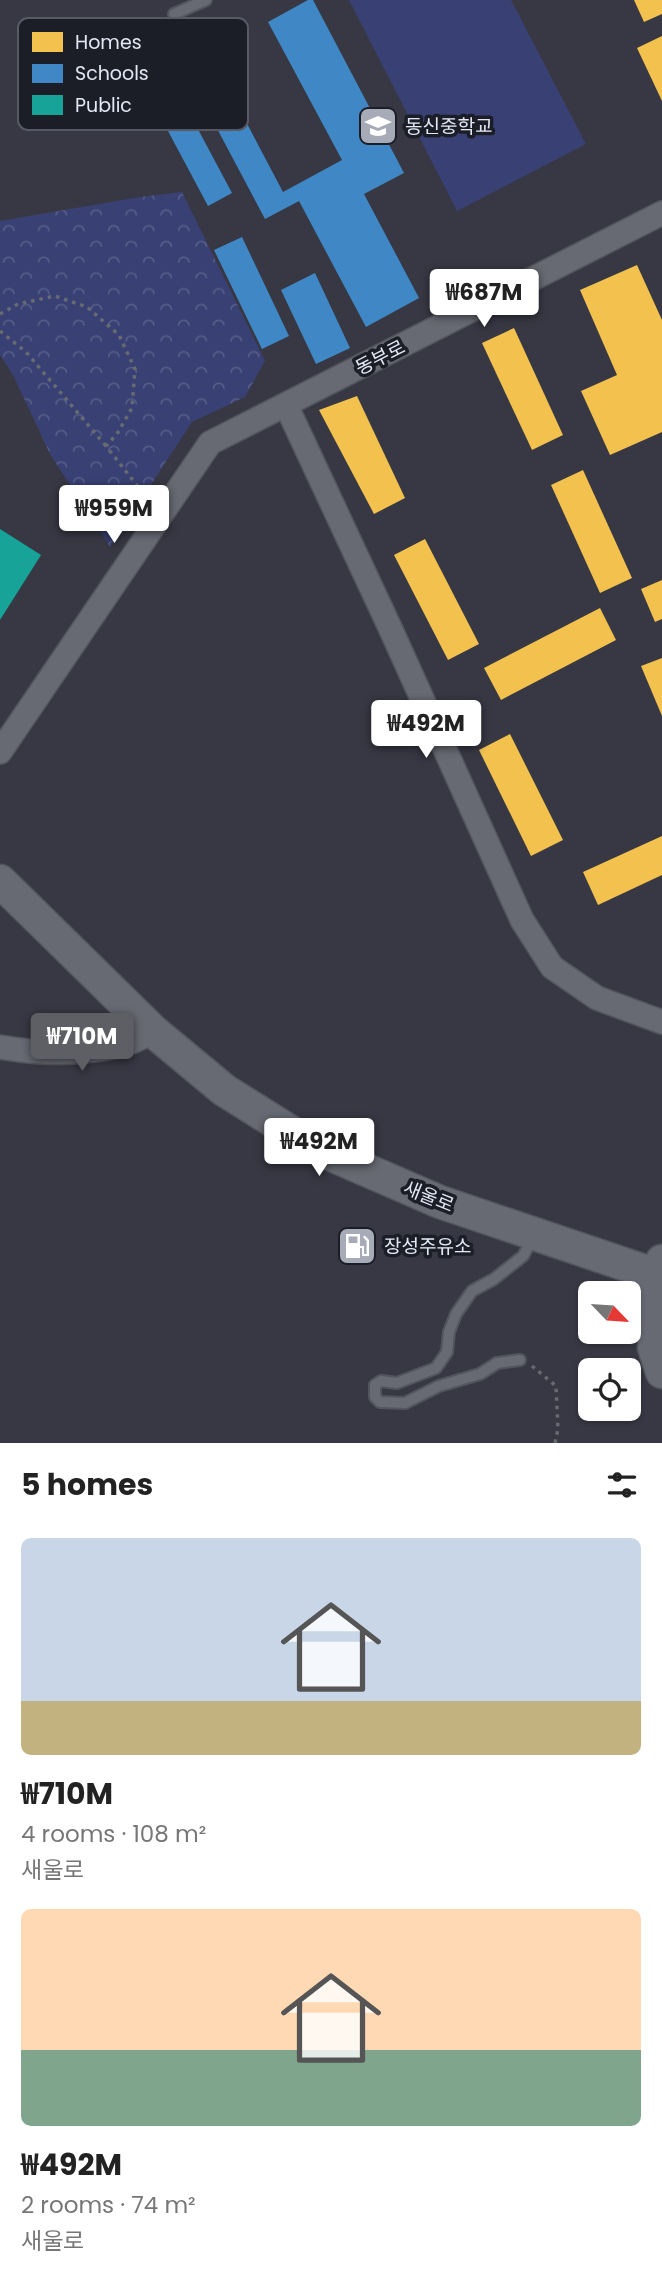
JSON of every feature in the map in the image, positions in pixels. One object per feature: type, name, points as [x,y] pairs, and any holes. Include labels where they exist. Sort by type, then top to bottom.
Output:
[{"type":"main road","name":"새울로","points":[[0,881],[153,1031],[224,1090],[318,1150],[440,1202],[661,1271]]},
{"type":"main road","points":[[661,1271],[654,1347],[662,1372]]},
{"type":"street","name":"동부로","points":[[0,752],[210,443],[662,214]]},
{"type":"street","points":[[286,405],[522,920],[552,967],[597,998],[662,1023]]},
{"type":"street","points":[[0,1047],[32,1052],[86,1051],[125,1045],[153,1031]]},
{"type":"lane","points":[[174,14],[206,0]]},
{"type":"lane","points":[[520,1360],[497,1363],[480,1374],[439,1386],[405,1403],[380,1402],[375,1396],[375,1385],[381,1381],[397,1383],[436,1368],[447,1352],[449,1332],[456,1314],[472,1291],[494,1279],[523,1256],[536,1234]]},
{"type":"path","points":[[0,314],[18,304],[55,296],[87,307],[119,335],[135,369],[132,408],[117,434],[106,446]]},
{"type":"path","points":[[0,331],[26,352],[139,488]]},
{"type":"path","points":[[520,1360],[556,1386],[558,1429],[555,1443]]},
{"type":"green space","points":[[349,0],[511,0],[586,144],[457,211]]},
{"type":"green space","points":[[182,192],[265,361],[245,397],[192,422],[110,547],[50,454],[13,375],[0,355],[0,221]]},
{"type":"building: Homes","points":[[634,0],[662,0],[662,14],[644,22]]},
{"type":"building: Homes","points":[[662,36],[662,101],[637,48]]},
{"type":"building: Homes","points":[[637,265],[662,320],[662,432],[610,455],[581,391],[617,375],[580,290]]},
{"type":"building: Homes","points":[[514,328],[563,435],[532,450],[482,343]]},
{"type":"building: Homes","points":[[357,396],[405,498],[374,514],[319,410]]},
{"type":"building: Homes","points":[[583,470],[632,578],[600,593],[551,485]]},
{"type":"building: Homes","points":[[425,539],[479,644],[448,660],[394,555]]},
{"type":"building: Homes","points":[[662,580],[662,619],[655,622],[641,589]]},
{"type":"building: Homes","points":[[600,608],[616,640],[501,700],[484,668]]},
{"type":"building: Homes","points":[[662,658],[662,716],[641,666]]},
{"type":"building: Homes","points":[[510,734],[563,840],[531,856],[479,750]]},
{"type":"building: Homes","points":[[662,836],[662,875],[598,905],[583,872]]},
{"type":"building: Schools","points":[[308,0],[313,0],[404,173],[364,194],[419,298],[366,327],[299,201],[265,219],[218,130],[248,130],[248,126],[283,192],[342,160],[268,22]]},
{"type":"building: Schools","points":[[198,130],[232,193],[208,206],[168,131]]},
{"type":"building: Schools","points":[[242,237],[289,336],[262,349],[214,250]]},
{"type":"building: Schools","points":[[315,273],[350,348],[316,364],[281,290]]},
{"type":"building: Public","points":[[0,529],[41,555],[0,620]]},
{"type":"place","name":"동신중학교","points":[[378,126]]},
{"type":"place","name":"장성주유소","points":[[357,1246]]}]
